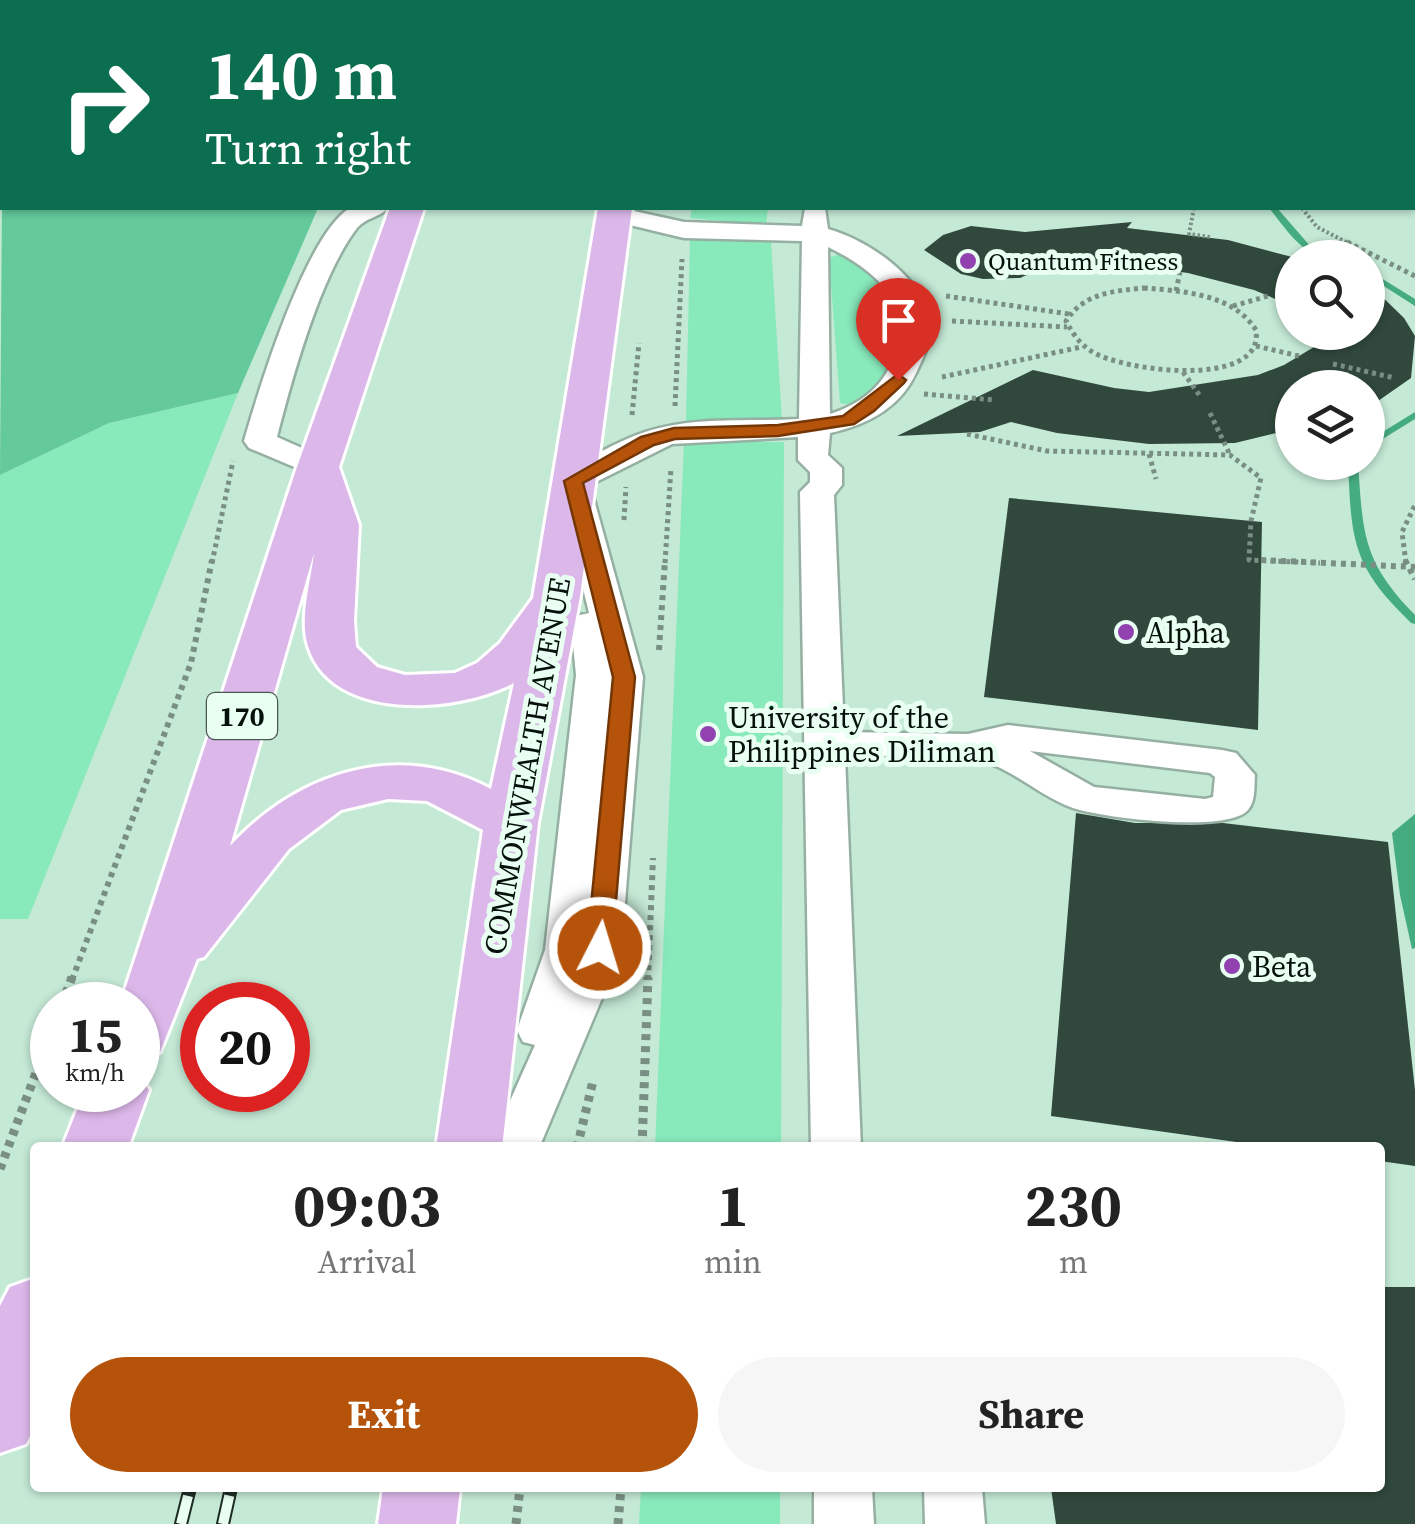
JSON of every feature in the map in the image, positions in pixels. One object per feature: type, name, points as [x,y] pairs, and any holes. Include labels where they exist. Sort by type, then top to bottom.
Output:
[{"type":"main road","name":"170","points":[[159,982],[396,210]]},
{"type":"main road","name":"COMMONWEALTH AVENUE","points":[[470,1142],[511,823],[557,596],[615,211]]},
{"type":"main road","points":[[322,457],[337,525],[330,642],[337,660],[351,674],[383,686],[424,691],[477,684],[514,658],[557,596]]},
{"type":"main road","points":[[166,964],[277,828],[308,802],[361,783],[413,783],[450,790],[511,823]]},
{"type":"main road","points":[[97,1142],[109,1112]]},
{"type":"main road","points":[[0,1421],[30,1323]]},
{"type":"main road","points":[[417,1524],[421,1492]]},
{"type":"lane","points":[[322,457],[260,441],[273,390],[330,250],[353,216],[390,210]]},
{"type":"lane","points":[[615,211],[684,230],[815,221],[862,255],[910,300],[917,328],[911,354],[888,391],[848,420],[815,460]]},
{"type":"lane","points":[[815,221],[815,460],[836,1142]]},
{"type":"lane","points":[[573,481],[648,441],[674,434],[815,460]]},
{"type":"lane","points":[[502,1142],[567,950],[594,676],[573,481]]},
{"type":"lane","points":[[517,1142],[599,954],[624,677],[573,481]]},
{"type":"lane","points":[[826,744],[968,746],[1009,756],[1084,798],[1205,812],[1218,811],[1232,802],[1235,775],[1222,762],[1206,758],[1008,737],[968,746]]},
{"type":"lane","points":[[843,1492],[844,1524]]},
{"type":"lane","points":[[953,1492],[955,1524]]},
{"type":"path","points":[[1194,210],[1189,234],[1210,237]]},
{"type":"path","points":[[1304,210],[1317,226],[1415,276]]},
{"type":"path","points":[[1176,290],[1180,272]]},
{"type":"path","points":[[1176,290],[1232,307],[1250,320],[1258,334],[1256,346],[1243,358],[1222,366],[1183,371],[1131,366],[1082,347],[1067,327],[1069,314],[1090,298],[1114,291],[1176,290]]},
{"type":"path","points":[[946,296],[1069,314]]},
{"type":"path","points":[[1232,307],[1268,296]]},
{"type":"path","points":[[952,320],[1067,327]]},
{"type":"path","points":[[1256,346],[1299,356]]},
{"type":"path","points":[[942,377],[1082,347]]},
{"type":"path","points":[[1333,364],[1394,378]]},
{"type":"path","points":[[1183,371],[1200,396]]},
{"type":"path","points":[[888,391],[994,400]]},
{"type":"path","points":[[1210,414],[1230,454],[1261,478],[1251,521],[1249,560],[1411,567]]},
{"type":"path","points":[[967,434],[1047,450],[1230,454]]},
{"type":"path","points":[[71,982],[191,663],[237,444]]},
{"type":"path","points":[[1149,454],[1156,479]]},
{"type":"path","points":[[1415,504],[1407,514],[1400,543],[1415,579]]},
{"type":"path","points":[[642,1142],[648,1056]]},
{"type":"path","points":[[0,1169],[30,1089]]},
{"type":"path","points":[[516,1524],[520,1492]]},
{"type":"path","points":[[618,1524],[620,1492]]},
{"type":"shaded area","name":"University of the Philippines Diliman","points":[[0,210],[1415,210],[1415,1524],[0,1524]]},
{"type":"shaded area","points":[[2,210],[317,210],[238,393],[109,423],[0,475]]},
{"type":"shaded area","points":[[692,210],[768,210],[766,225],[690,218]]},
{"type":"shaded area","points":[[690,239],[771,242],[782,422],[686,422]]},
{"type":"shaded area","points":[[840,254],[860,265],[877,282],[898,318],[900,334],[892,365],[853,406],[840,403],[829,258]]},
{"type":"shaded area","points":[[238,393],[28,919],[0,919],[0,475],[109,423]]},
{"type":"shaded area","points":[[684,442],[784,442],[781,1142],[655,1142]]},
{"type":"shaded area","points":[[1415,814],[1415,948],[1412,949],[1392,833]]},
{"type":"shaded area","points":[[641,1492],[780,1492],[780,1524],[639,1524]]},
{"type":"building","points":[[1132,222],[1127,228],[1228,240],[1275,252],[1275,299],[1188,273],[1145,267],[1070,268],[1065,258],[1020,278],[983,279],[961,274],[924,250],[943,235],[971,226],[1025,232]]},
{"type":"building","points":[[1385,300],[1415,336],[1411,378],[1385,396],[1385,370],[1275,370],[1275,433],[1235,443],[1149,444],[1057,433],[1011,422],[980,432],[897,436],[1033,370],[1149,392],[1258,375],[1309,350],[1385,350]]},
{"type":"building","name":"Alpha","points":[[1009,498],[1262,522],[1258,730],[984,697]]},
{"type":"building","name":"Beta","points":[[1076,813],[1135,823],[1223,823],[1388,842],[1415,1090],[1415,1166],[1385,1162],[1385,1142],[1237,1142],[1051,1116]]},
{"type":"building","points":[[1385,1287],[1415,1287],[1415,1524],[1056,1524],[1052,1492],[1385,1492]]},
{"type":"waterway","points":[[1275,210],[1300,240]]},
{"type":"waterway","points":[[1385,284],[1415,303]]},
{"type":"waterway","points":[[1385,434],[1415,415]]},
{"type":"waterway","points":[[1354,480],[1359,532],[1371,567],[1415,621]]},
{"type":"railway","points":[[181,1524],[189,1492]]},
{"type":"railway","points":[[223,1524],[230,1492]]},
{"type":"place","name":"Quantum Fitness","points":[[968,261]]},
{"type":"place","name":"Alpha","points":[[1126,632]]},
{"type":"place","name":"University of the Philippines Diliman","points":[[708,734]]},
{"type":"place","name":"Beta","points":[[1232,966]]},
{"type":"route","points":[[600,948],[624,677],[573,481],[648,441],[674,434],[778,431],[848,420],[868,408],[898,380]]}]
